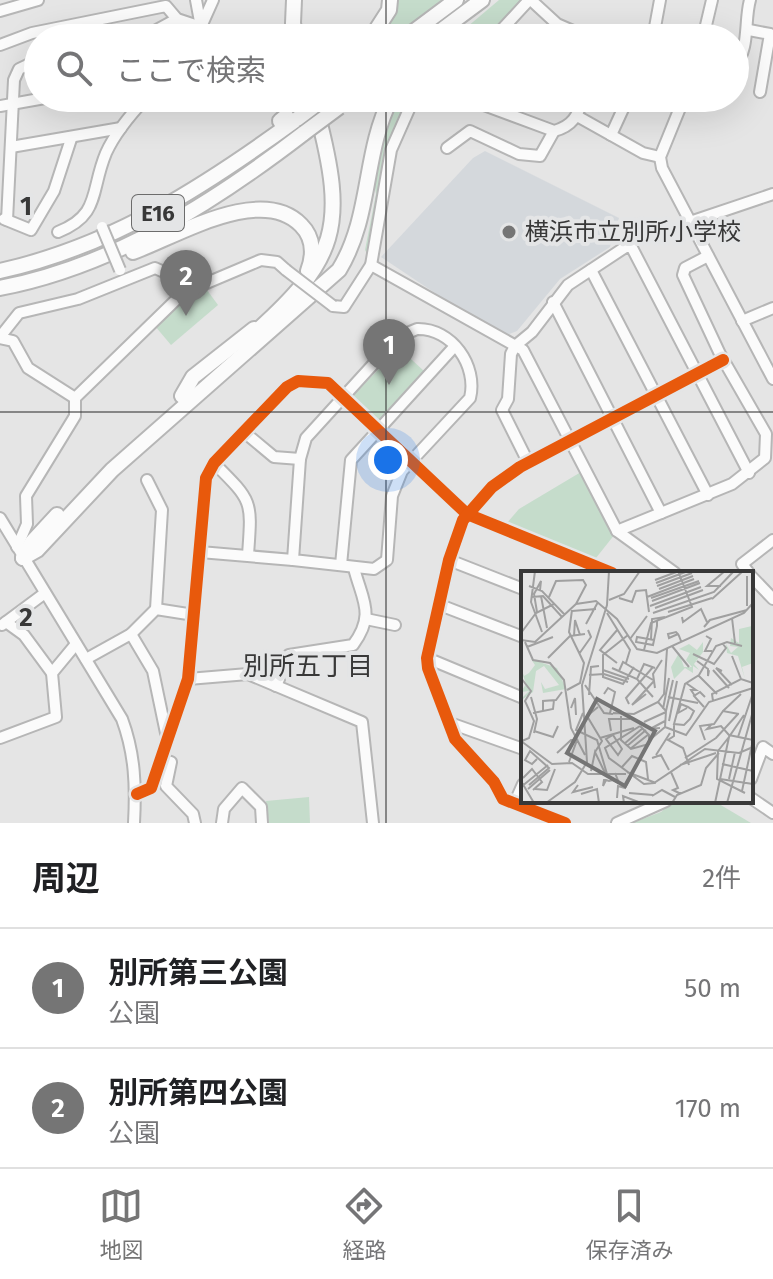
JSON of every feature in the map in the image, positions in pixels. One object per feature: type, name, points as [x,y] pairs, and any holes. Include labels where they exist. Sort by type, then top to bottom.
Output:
[{"type":"highway","points":[[293,24],[294,0]]},
{"type":"highway","points":[[301,0],[302,24]]},
{"type":"highway","points":[[380,24],[389,10],[390,0]]},
{"type":"highway","points":[[424,24],[456,0]]},
{"type":"highway","points":[[450,24],[482,0]]},
{"type":"highway","points":[[461,24],[491,0]]},
{"type":"highway","name":"E16","points":[[0,271],[58,256],[153,215],[224,172],[297,112]]},
{"type":"highway","points":[[296,304],[333,229],[333,178],[306,112]]},
{"type":"highway","points":[[296,304],[330,263],[341,233],[344,206],[326,112]]},
{"type":"highway","name":"E16","points":[[0,288],[65,271],[130,245],[193,211],[332,112]]},
{"type":"highway","points":[[20,553],[107,463],[339,270],[350,252],[366,202],[375,137],[385,112]]},
{"type":"highway","points":[[65,271],[110,260],[234,211],[277,210],[294,218],[311,243],[313,259],[296,304]]},
{"type":"street","points":[[0,11],[38,0]]},
{"type":"street","points":[[196,0],[198,24]]},
{"type":"street","points":[[203,24],[213,0]]},
{"type":"street","points":[[509,24],[530,0],[557,24]]},
{"type":"street","points":[[656,24],[660,0]]},
{"type":"street","points":[[706,24],[712,0]]},
{"type":"street","points":[[748,24],[746,15],[750,0]]},
{"type":"street","points":[[77,24],[166,6],[185,24]]},
{"type":"street","points":[[168,24],[177,19]]},
{"type":"street","points":[[749,30],[770,34],[760,92]]},
{"type":"street","points":[[0,45],[24,36]]},
{"type":"street","points":[[24,67],[19,69],[14,80],[3,219],[31,230],[54,191],[71,139]]},
{"type":"street","points":[[0,106],[24,101]]},
{"type":"street","points":[[58,232],[79,224],[91,210],[105,155],[134,112]]},
{"type":"street","points":[[20,553],[27,524],[26,496],[75,416],[75,398],[183,293],[261,260],[277,262],[333,306],[344,307],[371,265],[391,150],[408,112]]},
{"type":"street","points":[[503,112],[554,131],[567,128],[579,112]]},
{"type":"street","points":[[611,135],[622,112]]},
{"type":"street","points":[[678,112],[660,157],[669,186],[773,379]]},
{"type":"street","points":[[577,116],[643,153],[660,157]]},
{"type":"street","points":[[11,147],[121,128]]},
{"type":"street","points":[[447,148],[470,131],[519,154],[540,156],[554,131]]},
{"type":"street","points":[[690,222],[773,194]]},
{"type":"street","points":[[91,210],[102,227],[125,281]]},
{"type":"street","points":[[528,462],[502,410],[508,399],[511,354],[568,285],[630,244],[749,473]]},
{"type":"street","points":[[617,531],[708,495],[749,473],[765,458],[770,436],[723,360],[683,275],[685,268],[708,256]]},
{"type":"street","points":[[371,265],[523,350],[617,531],[672,571]]},
{"type":"street","points":[[75,398],[28,368],[13,341],[0,338],[19,313],[78,299],[160,269],[183,293]]},
{"type":"street","points":[[591,270],[708,495]]},
{"type":"street","points":[[553,302],[661,513]]},
{"type":"street","points":[[742,321],[773,308]]},
{"type":"street","points":[[200,552],[374,569],[387,560],[392,496],[402,471],[470,398],[473,372],[454,347],[427,329],[407,332],[398,337],[306,438],[300,459],[293,560]]},
{"type":"street","points":[[341,565],[351,460],[454,347]]},
{"type":"street","points":[[565,823],[503,799],[486,772],[460,746],[427,658],[449,560],[467,514],[492,487],[528,462],[723,360]]},
{"type":"street","points":[[137,794],[151,788],[166,735],[188,679],[206,478],[214,463],[287,387],[298,381],[328,383],[467,514],[605,571]]},
{"type":"street","points":[[244,432],[274,457],[300,459]]},
{"type":"street","points":[[214,463],[244,492],[250,503],[248,555]]},
{"type":"street","points":[[86,659],[131,634],[156,609],[162,510],[147,480]]},
{"type":"street","points":[[0,518],[122,719],[131,745],[137,794],[134,823]]},
{"type":"street","points":[[747,571],[742,564],[772,543]]},
{"type":"street","points":[[449,560],[521,588]]},
{"type":"street","points":[[276,686],[289,655],[353,645],[365,629],[367,604],[354,568]]},
{"type":"street","points":[[753,578],[773,599]]},
{"type":"street","points":[[0,738],[56,717],[52,673],[24,635],[2,625],[45,593]]},
{"type":"street","points":[[440,605],[521,636]]},
{"type":"street","points":[[156,609],[194,615]]},
{"type":"street","points":[[366,619],[395,625]]},
{"type":"street","points":[[131,634],[153,671],[166,735]]},
{"type":"street","points":[[52,673],[76,644]]},
{"type":"street","points":[[427,658],[521,697]]},
{"type":"street","points":[[188,679],[248,674],[362,722],[373,823]]},
{"type":"street","points":[[450,723],[521,748]]},
{"type":"street","points":[[753,774],[763,747],[773,754]]},
{"type":"street","points":[[160,759],[171,762],[166,786],[193,814],[195,823]]},
{"type":"street","points":[[222,823],[224,809],[242,788],[261,807],[262,823]]},
{"type":"street","points":[[515,802],[521,788]]},
{"type":"street","points":[[753,799],[773,813]]},
{"type":"street","points":[[617,823],[663,804]]},
{"type":"shaded area","name":"横浜市立別所小学校","points":[[485,151],[619,218],[610,247],[560,279],[517,331],[501,337],[381,257],[473,158]]},
{"type":"green space","points":[[398,0],[443,0],[411,24],[387,24]]},
{"type":"green space","points":[[499,0],[521,0],[500,24],[471,24]]},
{"type":"green space","points":[[390,112],[403,112],[386,154],[369,257],[365,250],[376,194],[373,175],[379,136]]},
{"type":"green space","points":[[207,290],[218,305],[171,345],[155,326],[188,297]]},
{"type":"green space","points":[[399,348],[425,372],[378,422],[352,397]]},
{"type":"green space","points":[[581,472],[615,534],[596,558],[506,524],[519,509]]},
{"type":"green space","points":[[309,797],[310,823],[269,823],[266,801]]},
{"type":"green space","points":[[672,803],[717,803],[751,823],[632,823],[661,812]]},
{"type":"cycle path","points":[[565,823],[503,799],[494,782],[455,739],[427,658],[449,560],[463,520],[492,487],[520,467],[723,360]]},
{"type":"cycle path","points":[[137,794],[151,788],[188,679],[206,478],[214,463],[287,387],[298,381],[328,383],[467,514],[607,571]]},
{"type":"place","name":"横浜市立別所小学校","points":[[509,232]]},
{"type":"place","name":"別所第四公園","points":[[186,316]]},
{"type":"place","name":"別所第三公園","points":[[389,385]]},
{"type":"district","name":"別所五丁目","points":[[308,666]]}]
